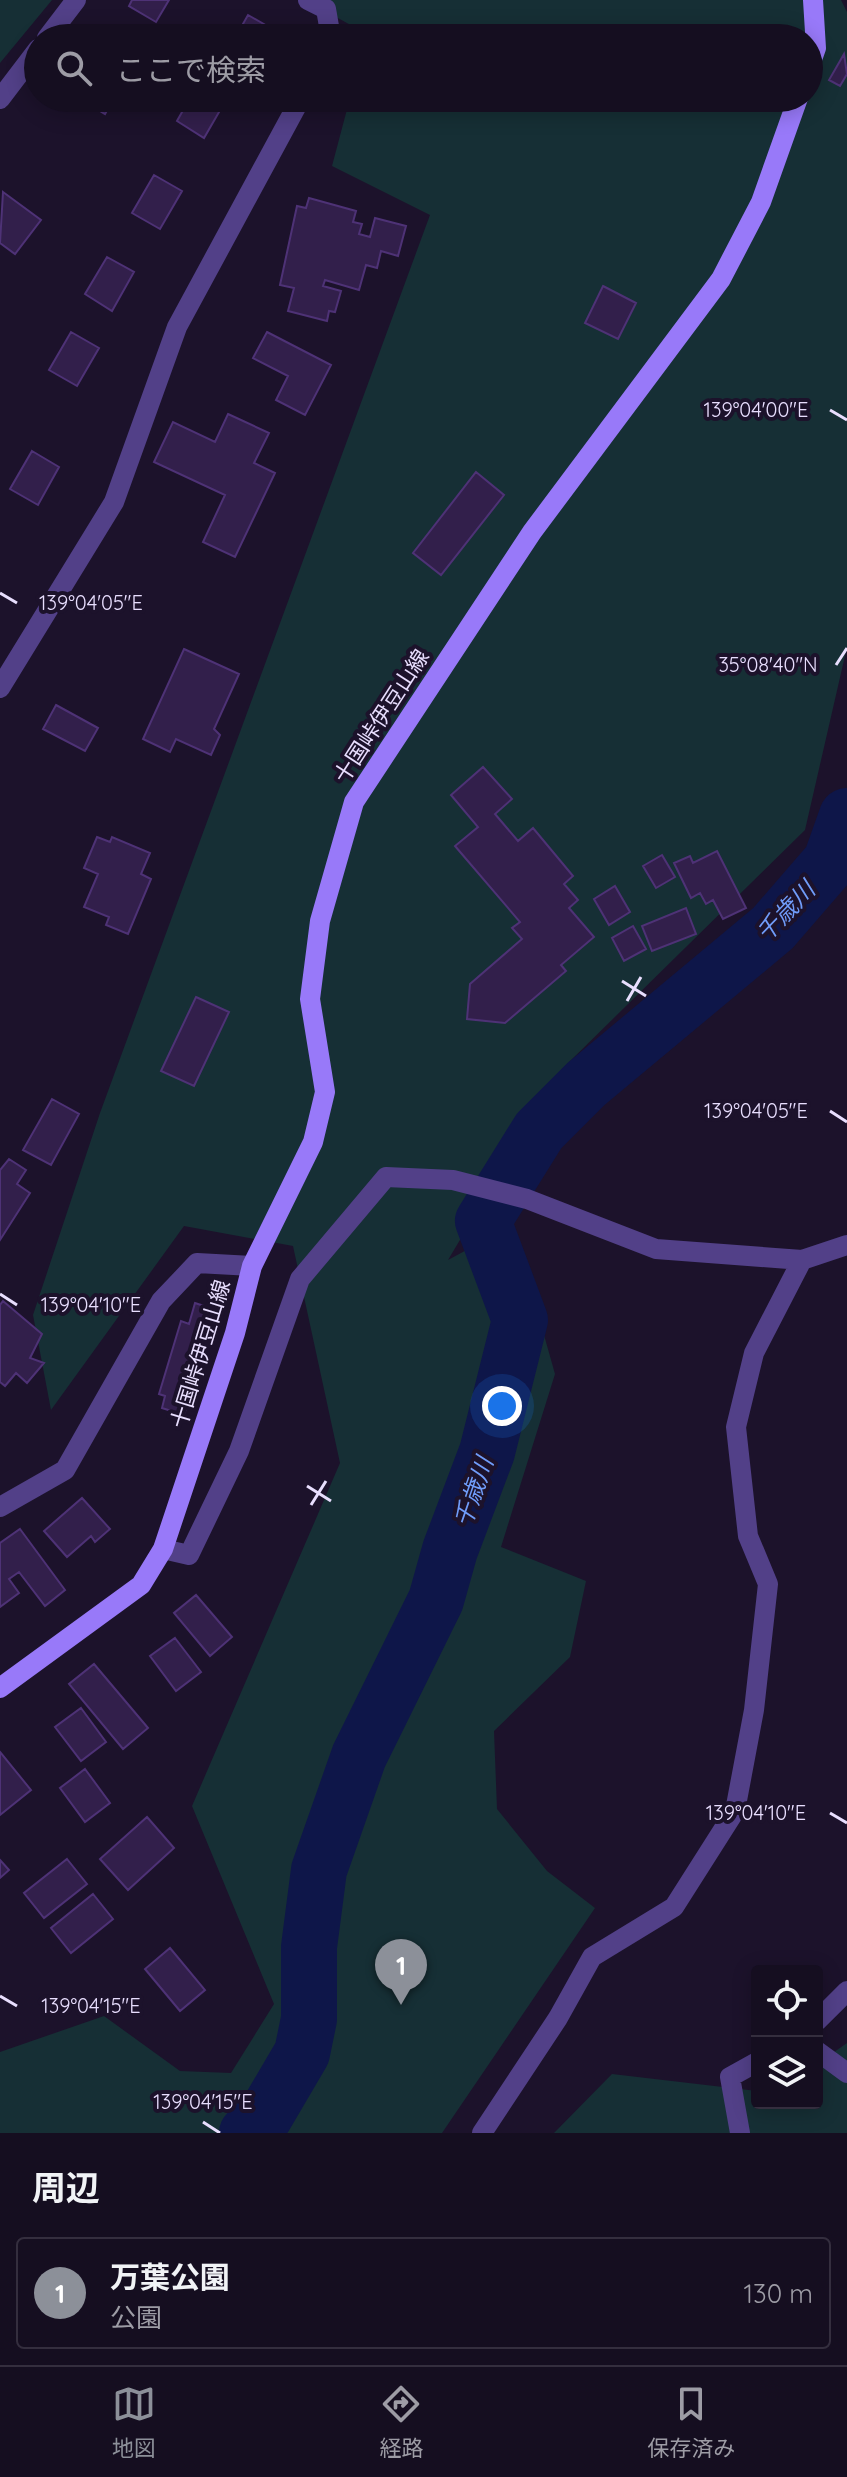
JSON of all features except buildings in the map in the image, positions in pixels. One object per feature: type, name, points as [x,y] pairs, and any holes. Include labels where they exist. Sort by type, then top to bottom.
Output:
[{"type":"main road","points":[[813,0],[814,24]]},
{"type":"main road","name":"十国峠伊豆山線","points":[[0,1688],[141,1585],[163,1549],[235,1333],[252,1266],[313,1142],[325,1092],[310,999],[320,921],[354,802],[532,532],[721,279],[761,202],[793,112]]},
{"type":"street","points":[[58,24],[76,0]]},
{"type":"street","points":[[308,0],[326,9],[329,24]]},
{"type":"street","points":[[0,99],[24,67]]},
{"type":"street","points":[[0,688],[114,502],[177,327],[293,112]]},
{"type":"street","points":[[163,1549],[189,1555],[239,1451],[300,1279],[386,1177],[453,1180],[527,1199],[656,1249],[802,1260],[847,1245]]},
{"type":"street","points":[[482,2133],[558,2018],[592,1957],[674,1907],[735,1811],[746,1768],[768,1584],[748,1536],[736,1427],[754,1353],[802,1260]]},
{"type":"street","points":[[0,1507],[65,1470],[161,1301],[197,1263],[252,1266]]},
{"type":"street","points":[[823,2015],[847,1991]]},
{"type":"street","points":[[823,2055],[847,2073]]},
{"type":"street","points":[[740,2133],[730,2077],[751,2065]]},
{"type":"green space","points":[[0,0],[52,0],[32,24],[24,24],[24,34],[0,63]]},
{"type":"green space","points":[[305,0],[841,0],[847,12],[847,647],[805,830],[562,1069],[448,1260],[513,1225],[555,1374],[501,1547],[586,1581],[570,1657],[494,1731],[497,1809],[547,1871],[595,1908],[442,2133],[0,2133],[0,2052],[104,2016],[180,2071],[231,2073],[274,2004],[192,1806],[340,1463],[293,1246],[184,1226],[51,1410],[33,1315],[100,1113],[430,215],[332,166],[346,112],[823,112],[823,24],[349,24]]},
{"type":"green space","points":[[847,2043],[847,2133],[554,2133],[612,2074],[751,2090],[751,2109],[823,2109],[823,2060]]},
{"type":"waterway","name":"千歳川","points":[[247,2133],[265,2116],[302,2053],[309,2019],[309,1947],[319,1870],[359,1756],[436,1600],[450,1550],[487,1452],[520,1320],[483,1221],[539,1131],[586,1084],[773,928],[831,861],[847,816]]},
{"type":"place","name":"万葉公園","points":[[401,2005]]}]
